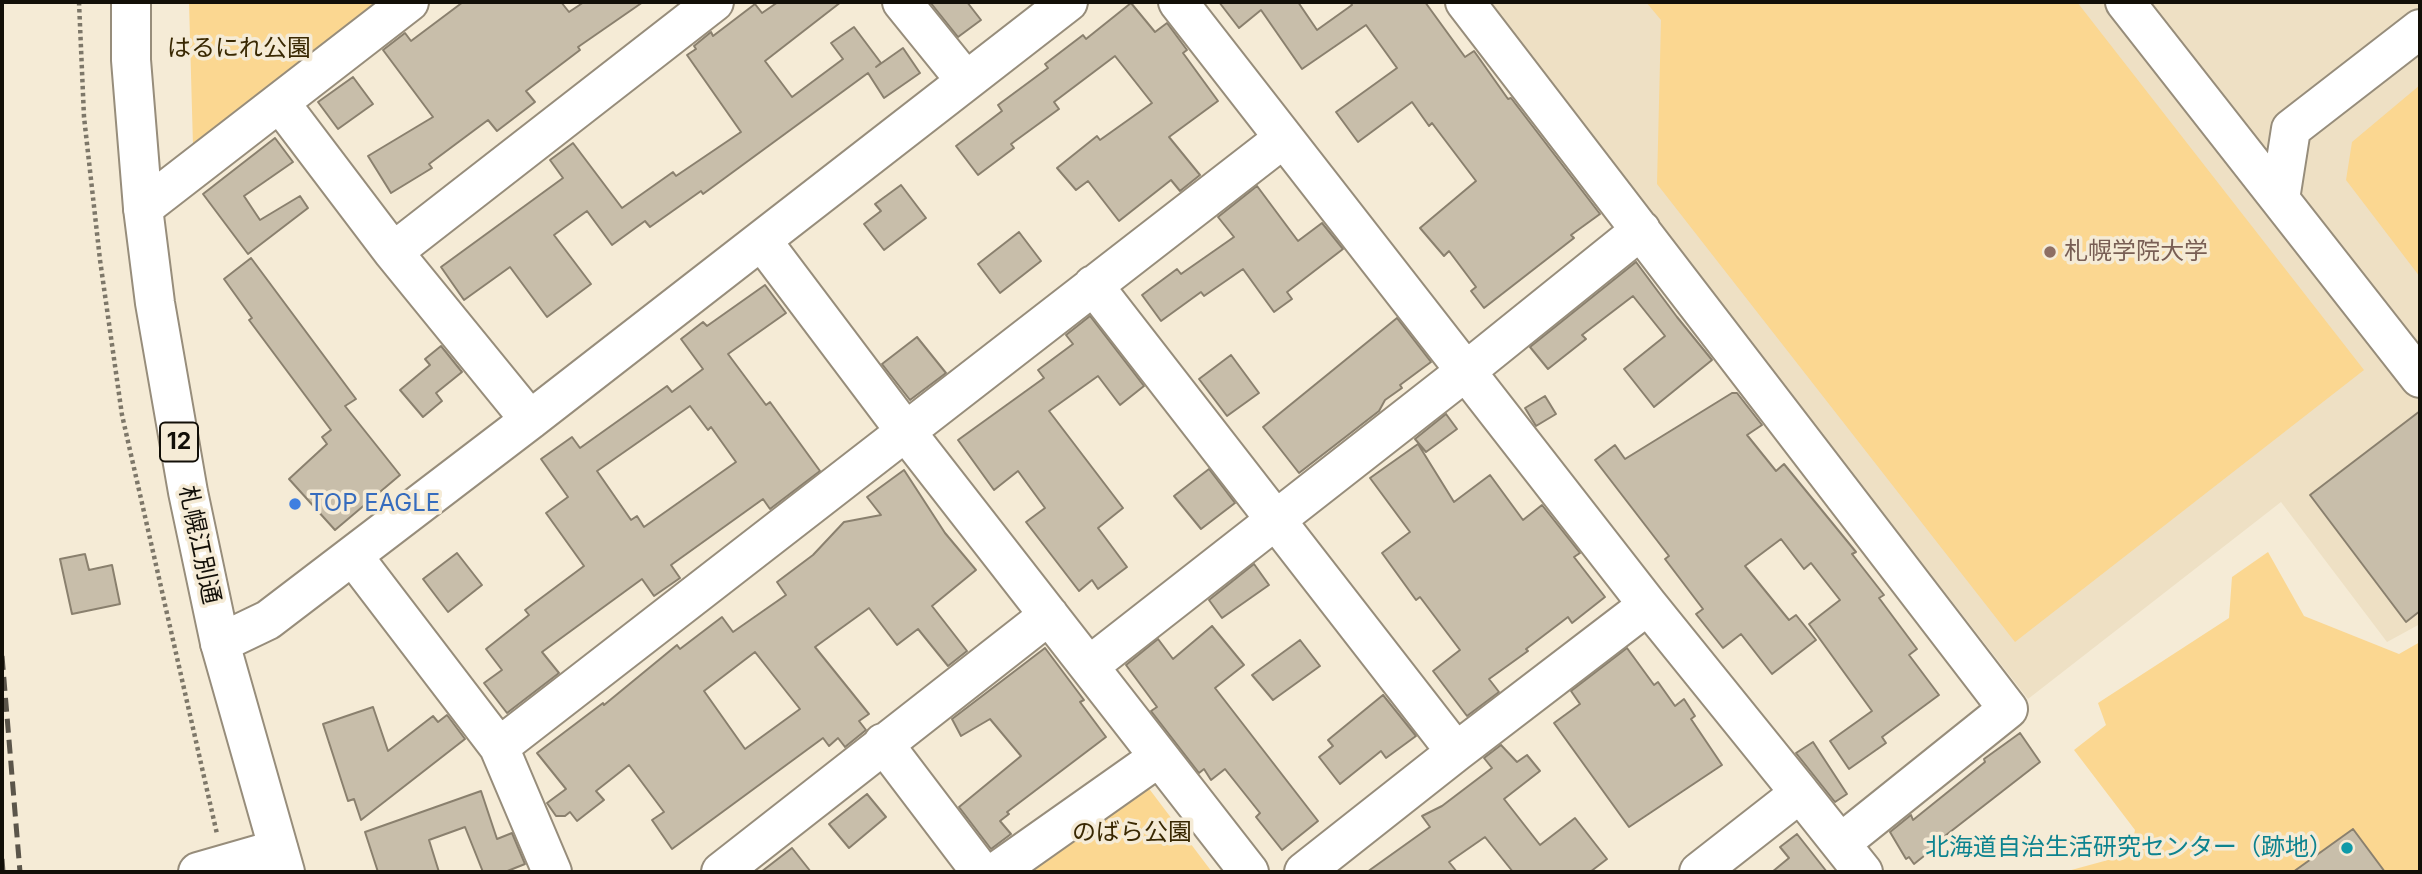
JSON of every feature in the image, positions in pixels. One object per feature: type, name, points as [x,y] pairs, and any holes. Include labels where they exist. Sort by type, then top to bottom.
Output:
[{"type":"main road","name":"札幌江別通","points":[[131,2],[131,60],[143,208],[159,330],[188,492],[220,643],[281,861]]},
{"type":"main road","points":[[143,208],[409,2]]},
{"type":"main road","points":[[393,252],[714,2]]},
{"type":"main road","points":[[902,2],[966,82]]},
{"type":"main road","points":[[220,643],[268,620],[353,556],[1068,2]]},
{"type":"main road","points":[[1178,2],[1648,605],[1852,858],[2008,709],[1465,2]]},
{"type":"main road","points":[[2125,2],[2420,378]]},
{"type":"main road","points":[[2221,124],[2291,129],[2420,29]]},
{"type":"main road","points":[[280,103],[393,252],[530,420]]},
{"type":"main road","points":[[2280,200],[2291,129]]},
{"type":"main road","points":[[499,747],[1284,138]]},
{"type":"main road","points":[[1089,666],[1466,371],[1641,230]]},
{"type":"main road","points":[[761,241],[906,432],[1249,872]]},
{"type":"main road","points":[[1093,285],[1456,752]]},
{"type":"main road","points":[[353,556],[499,747],[552,872]]},
{"type":"main road","points":[[1304,872],[1648,605]]},
{"type":"main road","points":[[721,872],[1049,615]]},
{"type":"main road","points":[[883,743],[981,872]]},
{"type":"main road","points":[[996,872],[1159,757]]},
{"type":"main road","points":[[1699,872],[1800,793]]},
{"type":"main road","points":[[212,869],[281,861]]},
{"type":"path","points":[[79,2],[84,117],[100,260],[122,415],[212,816],[212,869]]},
{"type":"shaded area","name":"札幌学院大学","points":[[1485,2],[2420,2],[2420,624],[2387,642],[2281,502],[2028,699]]},
{"type":"green space","name":"はるにれ公園","points":[[189,2],[378,2],[193,146]]},
{"type":"green space","name":"札幌学院大学","points":[[1646,2],[2077,2],[2364,370],[2015,642],[1657,184],[1661,20]]},
{"type":"green space","points":[[2420,85],[2420,277],[2346,180],[2352,142]]},
{"type":"green space","points":[[2268,552],[2304,616],[2399,654],[2420,642],[2420,872],[2064,872],[2130,854],[2135,830],[2074,750],[2106,725],[2098,703],[2229,618],[2232,577]]},
{"type":"green space","name":"のばら公園","points":[[1141,778],[1212,872],[1012,872]]},
{"type":"building","points":[[463,2],[561,2],[569,12],[584,2],[643,2],[578,47],[580,50],[526,91],[535,102],[497,131],[488,120],[429,164],[432,168],[391,193],[368,156],[433,117],[383,50],[405,33],[411,41]]},
{"type":"building","points":[[778,2],[841,2],[765,61],[792,97],[843,59],[831,43],[854,27],[881,63],[876,67],[903,48],[920,73],[884,98],[868,73],[703,194],[701,191],[650,227],[645,221],[612,245],[587,211],[554,235],[591,284],[547,317],[510,267],[464,300],[441,267],[563,178],[550,160],[573,143],[622,208],[673,172],[676,176],[741,132],[687,55],[711,32],[713,36],[755,4],[762,13]]},
{"type":"building","points":[[930,2],[967,2],[981,20],[958,37]]},
{"type":"building","points":[[1219,2],[1298,2],[1317,30],[1352,5],[1350,2],[1425,2],[1465,57],[1474,51],[1508,99],[1511,98],[1600,214],[1571,235],[1574,238],[1484,308],[1471,291],[1476,287],[1449,251],[1444,256],[1420,228],[1476,181],[1432,123],[1429,126],[1412,102],[1358,142],[1336,112],[1397,68],[1366,25],[1302,69],[1261,10],[1239,28]]},
{"type":"building","points":[[1131,3],[1155,32],[1167,23],[1187,50],[1183,53],[1218,101],[1169,137],[1200,175],[1180,191],[1171,180],[1119,221],[1088,181],[1076,190],[1057,168],[1097,136],[1100,140],[1152,103],[1115,56],[1054,102],[1059,109],[1011,144],[1014,148],[978,175],[956,146],[1002,111],[998,105],[1048,68],[1045,64],[1083,35],[1086,39]]},
{"type":"building","points":[[353,77],[373,104],[338,129],[318,102]]},
{"type":"building","points":[[275,138],[293,162],[244,196],[260,220],[300,196],[308,208],[248,254],[203,194]]},
{"type":"building","points":[[901,185],[926,218],[884,250],[864,224],[881,211],[875,204]]},
{"type":"building","points":[[1257,186],[1298,241],[1322,223],[1343,249],[1287,292],[1292,299],[1274,312],[1243,269],[1204,296],[1201,292],[1161,321],[1142,295],[1177,269],[1181,274],[1234,237],[1218,217]]},
{"type":"building","points":[[1019,232],[1041,261],[1000,293],[978,264]]},
{"type":"building","points":[[251,258],[356,399],[345,406],[400,475],[335,530],[289,479],[327,444],[322,437],[331,430],[249,320],[252,318],[224,279]]},
{"type":"building","points":[[1636,262],[1712,360],[1654,407],[1624,369],[1665,336],[1633,296],[1582,335],[1586,339],[1548,369],[1530,347]]},
{"type":"building","points":[[765,285],[786,313],[728,354],[766,405],[770,402],[820,471],[770,509],[763,499],[671,565],[680,578],[654,596],[642,579],[542,652],[559,673],[507,713],[484,683],[502,670],[486,649],[529,615],[525,610],[584,566],[546,513],[568,497],[541,459],[572,437],[580,448],[667,386],[672,392],[703,369],[681,339],[703,322],[707,326]],"holes":[[[690,406],[708,430],[711,427],[736,462],[644,527],[637,516],[631,520],[597,471]]]},
{"type":"building","points":[[1090,316],[1144,386],[1120,405],[1098,376],[1049,411],[1123,508],[1098,528],[1127,567],[1098,589],[1092,580],[1079,591],[1026,522],[1045,508],[1018,471],[994,490],[958,440],[1044,378],[1038,370],[1073,344],[1066,335]]},
{"type":"building","points":[[1397,318],[1431,362],[1400,385],[1402,388],[1385,400],[1379,411],[1299,473],[1263,427]]},
{"type":"building","points":[[917,337],[946,373],[910,400],[882,364]]},
{"type":"building","points":[[441,346],[462,372],[436,393],[442,401],[423,417],[400,390],[430,365],[425,359]]},
{"type":"building","points":[[1231,355],[1259,393],[1227,416],[1199,379]]},
{"type":"building","points":[[1732,393],[1737,393],[1762,425],[1747,435],[1776,471],[1784,464],[1856,552],[1852,554],[1884,595],[1879,598],[1917,649],[1909,655],[1939,695],[1882,737],[1886,743],[1849,769],[1830,741],[1872,711],[1809,624],[1840,600],[1811,563],[1804,569],[1781,539],[1745,566],[1789,620],[1796,615],[1816,640],[1772,674],[1741,634],[1723,648],[1696,614],[1703,609],[1665,559],[1669,556],[1595,460],[1615,445],[1625,459]]},
{"type":"building","points":[[1545,396],[1556,414],[1536,426],[1525,408]]},
{"type":"building","points":[[2420,411],[2420,611],[2406,622],[2310,495]]},
{"type":"building","points":[[1446,414],[1457,429],[1426,452],[1415,439]]},
{"type":"building","points":[[1418,444],[1454,502],[1490,475],[1523,520],[1542,505],[1580,553],[1574,557],[1605,597],[1572,623],[1568,617],[1489,679],[1499,692],[1467,716],[1433,671],[1460,650],[1420,597],[1416,600],[1382,553],[1410,532],[1370,478]]},
{"type":"building","points":[[1209,469],[1235,503],[1201,529],[1174,496]]},
{"type":"building","points":[[904,470],[945,533],[976,570],[932,606],[967,651],[948,666],[918,629],[897,645],[869,608],[815,647],[869,714],[859,721],[866,730],[845,747],[838,738],[829,746],[823,738],[672,849],[652,820],[664,812],[629,765],[596,791],[604,800],[577,821],[570,812],[565,816],[556,816],[547,803],[566,789],[537,753],[603,703],[604,705],[677,645],[680,649],[722,617],[733,632],[786,595],[777,582],[813,555],[844,522],[881,515],[867,497]],"holes":[[[755,652],[800,709],[745,749],[704,691]]]},
{"type":"building","points":[[457,553],[482,585],[448,612],[423,579]]},
{"type":"building","points":[[85,554],[89,570],[112,565],[120,604],[72,614],[60,559]]},
{"type":"building","points":[[1254,564],[1269,585],[1222,618],[1209,600]]},
{"type":"building","points":[[1212,626],[1244,665],[1215,688],[1318,821],[1282,850],[1256,817],[1260,813],[1225,769],[1211,780],[1204,769],[1199,773],[1151,711],[1157,707],[1126,665],[1158,639],[1173,659]]},
{"type":"building","points":[[1300,640],[1320,666],[1273,700],[1252,675]]},
{"type":"building","points":[[1045,648],[1084,700],[1080,702],[1106,737],[1007,812],[1009,814],[1000,821],[1011,834],[991,849],[959,807],[1021,756],[990,719],[961,736],[952,719]]},
{"type":"building","points":[[1627,648],[1654,685],[1658,682],[1675,706],[1684,699],[1695,716],[1691,719],[1722,765],[1629,827],[1554,723],[1580,704],[1571,691]]},
{"type":"building","points":[[1383,695],[1416,736],[1386,758],[1381,751],[1340,784],[1319,757],[1333,746],[1328,740]]},
{"type":"building","points":[[373,707],[388,751],[433,716],[438,722],[447,715],[465,739],[361,820],[354,799],[348,801],[323,724]]},
{"type":"building","points":[[2020,733],[2040,762],[1932,846],[1934,848],[1914,864],[1909,857],[1906,859],[1890,832],[1911,815],[1913,820],[1985,762],[1984,759]]},
{"type":"building","points":[[1813,742],[1847,794],[1835,802],[1796,753]]},
{"type":"building","points":[[1501,745],[1517,762],[1527,755],[1540,771],[1504,799],[1540,845],[1575,818],[1607,859],[1590,872],[1513,872],[1485,837],[1449,862],[1457,872],[1367,872],[1430,827],[1422,816],[1442,806],[1492,768],[1484,758]]},
{"type":"building","points":[[481,791],[497,839],[512,833],[525,864],[505,872],[483,872],[465,827],[429,840],[439,872],[378,872],[365,832]]},
{"type":"building","points":[[867,794],[886,817],[849,848],[829,824]]},
{"type":"building","name":"北海道自治生活研究センター（跡地）","points":[[2353,829],[2385,872],[2293,872]]},
{"type":"building","points":[[1797,834],[1827,872],[1772,872],[1789,858],[1780,847]]},
{"type":"building","points":[[792,848],[811,872],[761,872]]},
{"type":"railway","points":[[2,656],[20,872]]},
{"type":"railway","points":[[2,859],[3,872]]},
{"type":"place","name":"札幌学院大学","points":[[2050,252]]},
{"type":"place","name":"TOP EAGLE","points":[[295,504]]},
{"type":"place","name":"北海道自治生活研究センター（跡地）","points":[[2347,848]]}]
